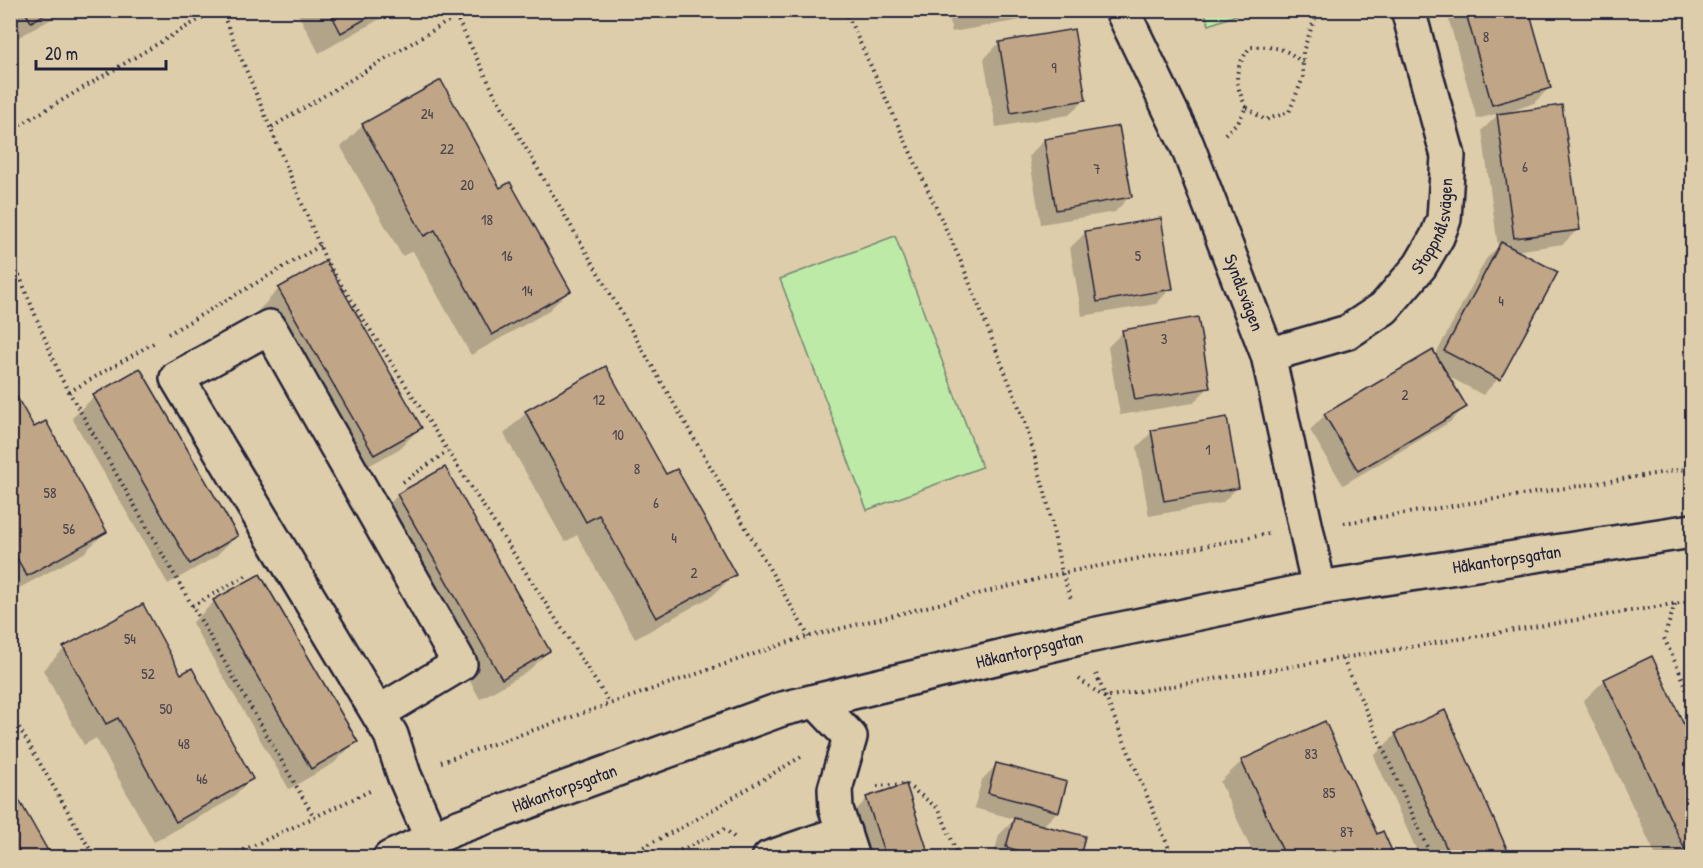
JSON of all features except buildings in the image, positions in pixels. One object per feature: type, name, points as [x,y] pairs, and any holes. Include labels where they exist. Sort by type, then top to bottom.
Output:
[{"type":"street","name":"Synålsvägen","points":[[1122,10],[1187,145],[1268,355],[1319,588]]},
{"type":"street","name":"Stoppnålsvägen","points":[[1268,355],[1348,332],[1384,308],[1420,266],[1437,237],[1444,219],[1448,156],[1408,10]]},
{"type":"street","points":[[378,713],[460,664],[269,327],[177,378],[285,553],[378,713],[391,735],[404,775],[432,839]]},
{"type":"street","name":"Håkantorpsgatan","points":[[390,858],[432,839],[771,713],[816,701],[1083,637],[1319,588],[1692,531]]},
{"type":"street","points":[[769,858],[844,833],[835,789],[850,736],[816,701]]},
{"type":"path","points":[[10,131],[214,10]]},
{"type":"path","points":[[221,10],[326,261],[609,702]]},
{"type":"path","points":[[453,10],[494,93],[809,637]]},
{"type":"path","points":[[272,128],[467,10]]},
{"type":"path","points":[[845,10],[962,264],[1025,422],[1046,496],[1062,573]]},
{"type":"path","points":[[1303,64],[1292,51],[1273,46],[1250,47],[1239,62],[1235,85],[1246,107],[1265,120],[1289,112],[1303,78],[1303,64],[1303,51],[1318,10]]},
{"type":"path","points":[[1187,145],[1214,146],[1239,121],[1246,107]]},
{"type":"path","points":[[69,392],[320,246]]},
{"type":"path","points":[[10,253],[69,392],[314,817]]},
{"type":"path","points":[[370,505],[448,451]]},
{"type":"path","points":[[227,858],[404,775],[609,702],[809,637],[1062,573],[1307,529],[1692,468]]},
{"type":"path","points":[[192,606],[285,553]]},
{"type":"path","points":[[1173,858],[1104,697],[1692,601]]},
{"type":"path","points":[[1675,604],[1664,638],[1692,699]]},
{"type":"path","points":[[1343,659],[1432,858]]},
{"type":"path","points":[[10,712],[95,858]]},
{"type":"path","points":[[844,833],[865,787],[906,784],[939,809],[958,858]]},
{"type":"path","points":[[664,858],[725,829],[740,843]]},
{"type":"path","points":[[641,849],[643,858]]},
{"type":"green space","points":[[1204,10],[1247,10],[1247,11],[1209,25]]},
{"type":"green space","points":[[895,236],[982,467],[867,510],[780,279]]}]
